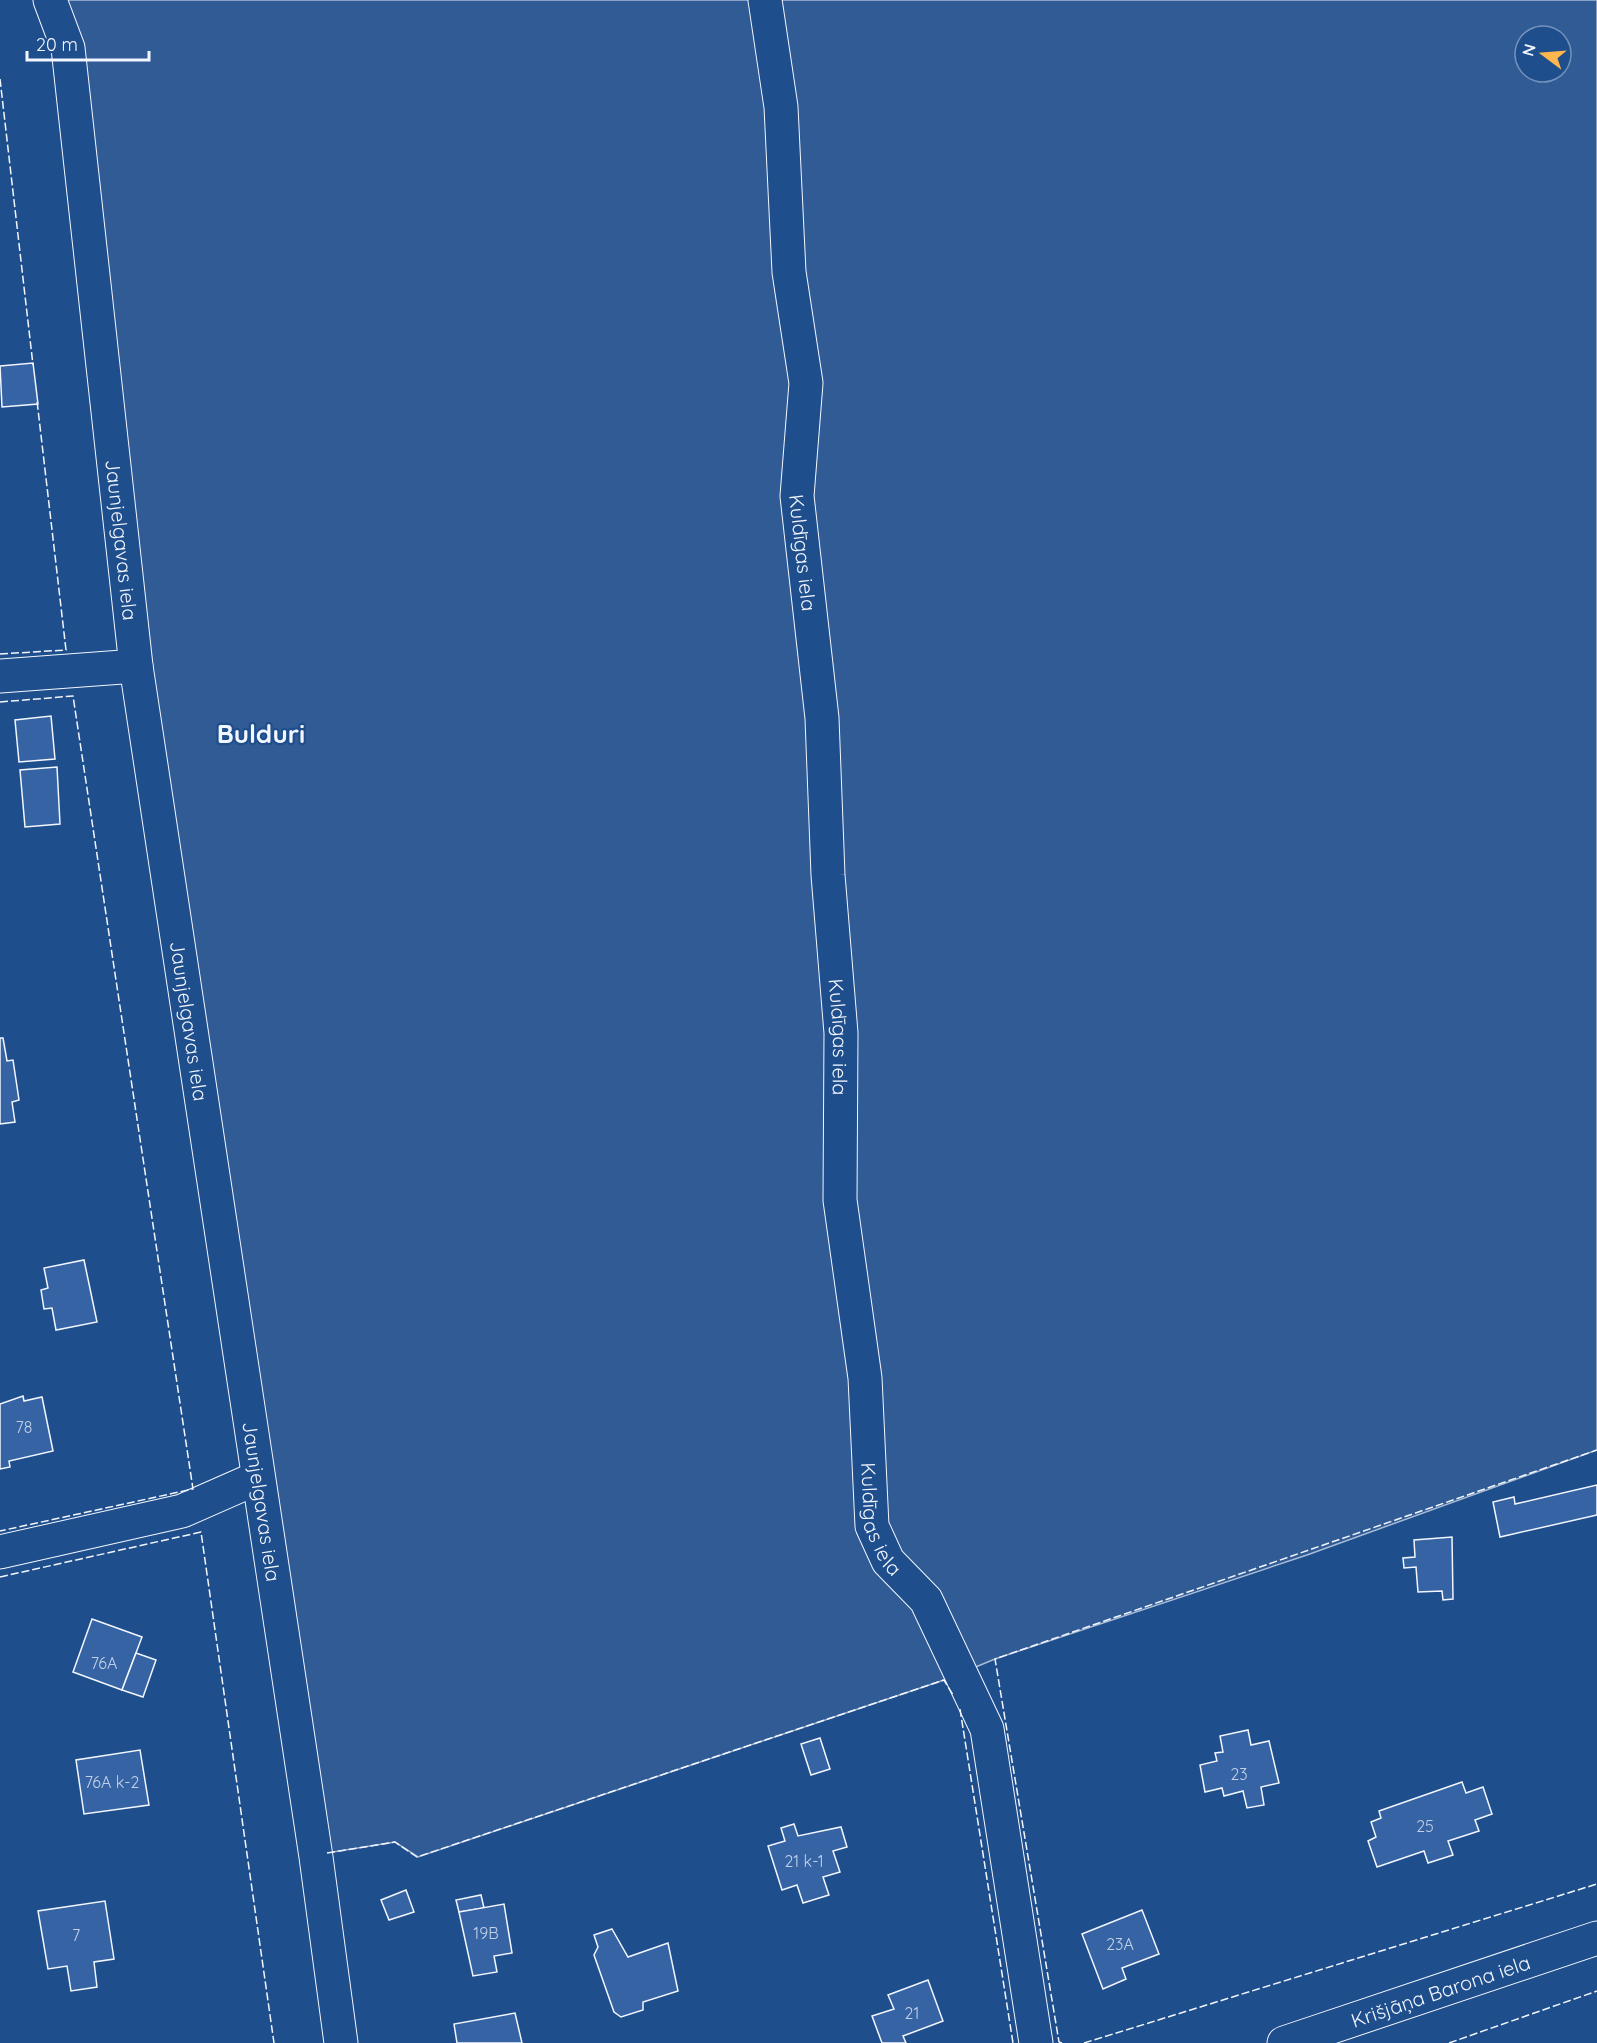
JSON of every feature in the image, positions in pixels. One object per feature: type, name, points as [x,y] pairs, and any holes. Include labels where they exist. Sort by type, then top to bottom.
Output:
[{"type":"street","name":"Jaunjelgavas iela","points":[[50,0],[68,48],[136,666],[316,1857],[341,2043]]},
{"type":"street","name":"Kuldīgas iela","points":[[765,0],[782,107],[789,273],[806,383],[797,496],[822,718],[828,875],[841,1033],[840,1200],[865,1378],[872,1526],[888,1561],[926,1600],[987,1729],[1036,2043]]},
{"type":"street","points":[[0,676],[136,666]]},
{"type":"street","points":[[0,1552],[182,1511],[257,1478]]},
{"type":"street","name":"Krišjāņa Barona iela","points":[[1284,2043],[1597,1938]]},
{"type":"shaded area","points":[[50,0],[1597,0],[1597,1450],[1307,1555],[995,1659],[944,1680],[418,1857],[395,1842],[327,1853]]},
{"type":"building","points":[[33,363],[38,404],[2,407],[0,366]]},
{"type":"building","points":[[51,716],[55,759],[19,762],[15,720]]},
{"type":"building","points":[[57,767],[60,824],[25,827],[20,770]]},
{"type":"building","points":[[0,1038],[3,1038],[7,1061],[13,1060],[19,1100],[12,1102],[15,1122],[0,1124]]},
{"type":"building","points":[[84,1260],[97,1322],[56,1330],[52,1308],[44,1309],[41,1290],[48,1288],[44,1268]]},
{"type":"building","points":[[23,1396],[24,1401],[42,1397],[53,1451],[9,1461],[10,1467],[0,1469],[0,1404]]},
{"type":"building","points":[[1597,1485],[1597,1515],[1500,1537],[1493,1502],[1514,1497],[1515,1504]]},
{"type":"building","points":[[1452,1537],[1453,1599],[1443,1600],[1442,1591],[1418,1592],[1416,1567],[1404,1568],[1403,1558],[1415,1557],[1414,1540]]},
{"type":"building","points":[[92,1619],[142,1637],[122,1690],[73,1672]]},
{"type":"building","points":[[136,1653],[156,1660],[143,1697],[122,1690]]},
{"type":"building","points":[[1248,1730],[1251,1745],[1269,1741],[1279,1783],[1261,1787],[1264,1805],[1247,1808],[1243,1791],[1224,1796],[1222,1788],[1205,1792],[1200,1765],[1217,1761],[1215,1753],[1223,1752],[1220,1736]]},
{"type":"building","points":[[820,1738],[830,1769],[811,1775],[801,1744]]},
{"type":"building","points":[[140,1750],[149,1805],[84,1814],[76,1760]]},
{"type":"building","points":[[1462,1782],[1466,1793],[1483,1787],[1492,1814],[1475,1820],[1479,1831],[1448,1841],[1453,1855],[1428,1863],[1424,1851],[1377,1867],[1368,1841],[1376,1837],[1371,1822],[1381,1818],[1379,1811]]},
{"type":"building","points":[[794,1824],[798,1836],[841,1827],[847,1847],[833,1851],[840,1872],[823,1877],[829,1895],[803,1903],[797,1885],[782,1890],[768,1846],[785,1841],[781,1828]]},
{"type":"building","points":[[406,1890],[414,1912],[389,1920],[381,1900]]},
{"type":"building","points":[[481,1895],[484,1908],[459,1912],[456,1900]]},
{"type":"building","points":[[105,1901],[114,1959],[94,1962],[97,1987],[71,1991],[67,1966],[48,1969],[38,1911]]},
{"type":"building","points":[[504,1904],[512,1953],[494,1956],[497,1972],[473,1976],[459,1912]]},
{"type":"building","points":[[1142,1910],[1159,1954],[1122,1968],[1126,1979],[1103,1989],[1082,1934]]},
{"type":"building","points":[[612,1929],[628,1957],[668,1943],[678,1991],[643,2002],[643,2010],[621,2017],[614,2012],[594,1955],[598,1947],[594,1935]]},
{"type":"building","points":[[928,1980],[943,2021],[903,2036],[906,2043],[882,2043],[872,2016],[894,2009],[888,1995]]},
{"type":"building","points":[[515,2013],[522,2043],[457,2043],[454,2024]]},
{"type":"fence","points":[[0,79],[33,365]]},
{"type":"fence","points":[[0,654],[66,650],[37,401]]},
{"type":"fence","points":[[0,702],[73,696],[193,1489],[0,1531]]},
{"type":"fence","points":[[1062,2043],[1059,2042],[995,1659],[1597,1450]]},
{"type":"fence","points":[[0,1577],[201,1532],[274,2043]]},
{"type":"fence","points":[[327,1853],[395,1842],[417,1857],[944,1680],[953,1695]]},
{"type":"fence","points":[[960,1709],[1013,2043]]},
{"type":"fence","points":[[1084,2043],[1597,1884]]},
{"type":"fence","points":[[1449,2043],[1597,1991]]},
{"type":"district","name":"Bulduri","points":[[261,733]]}]
